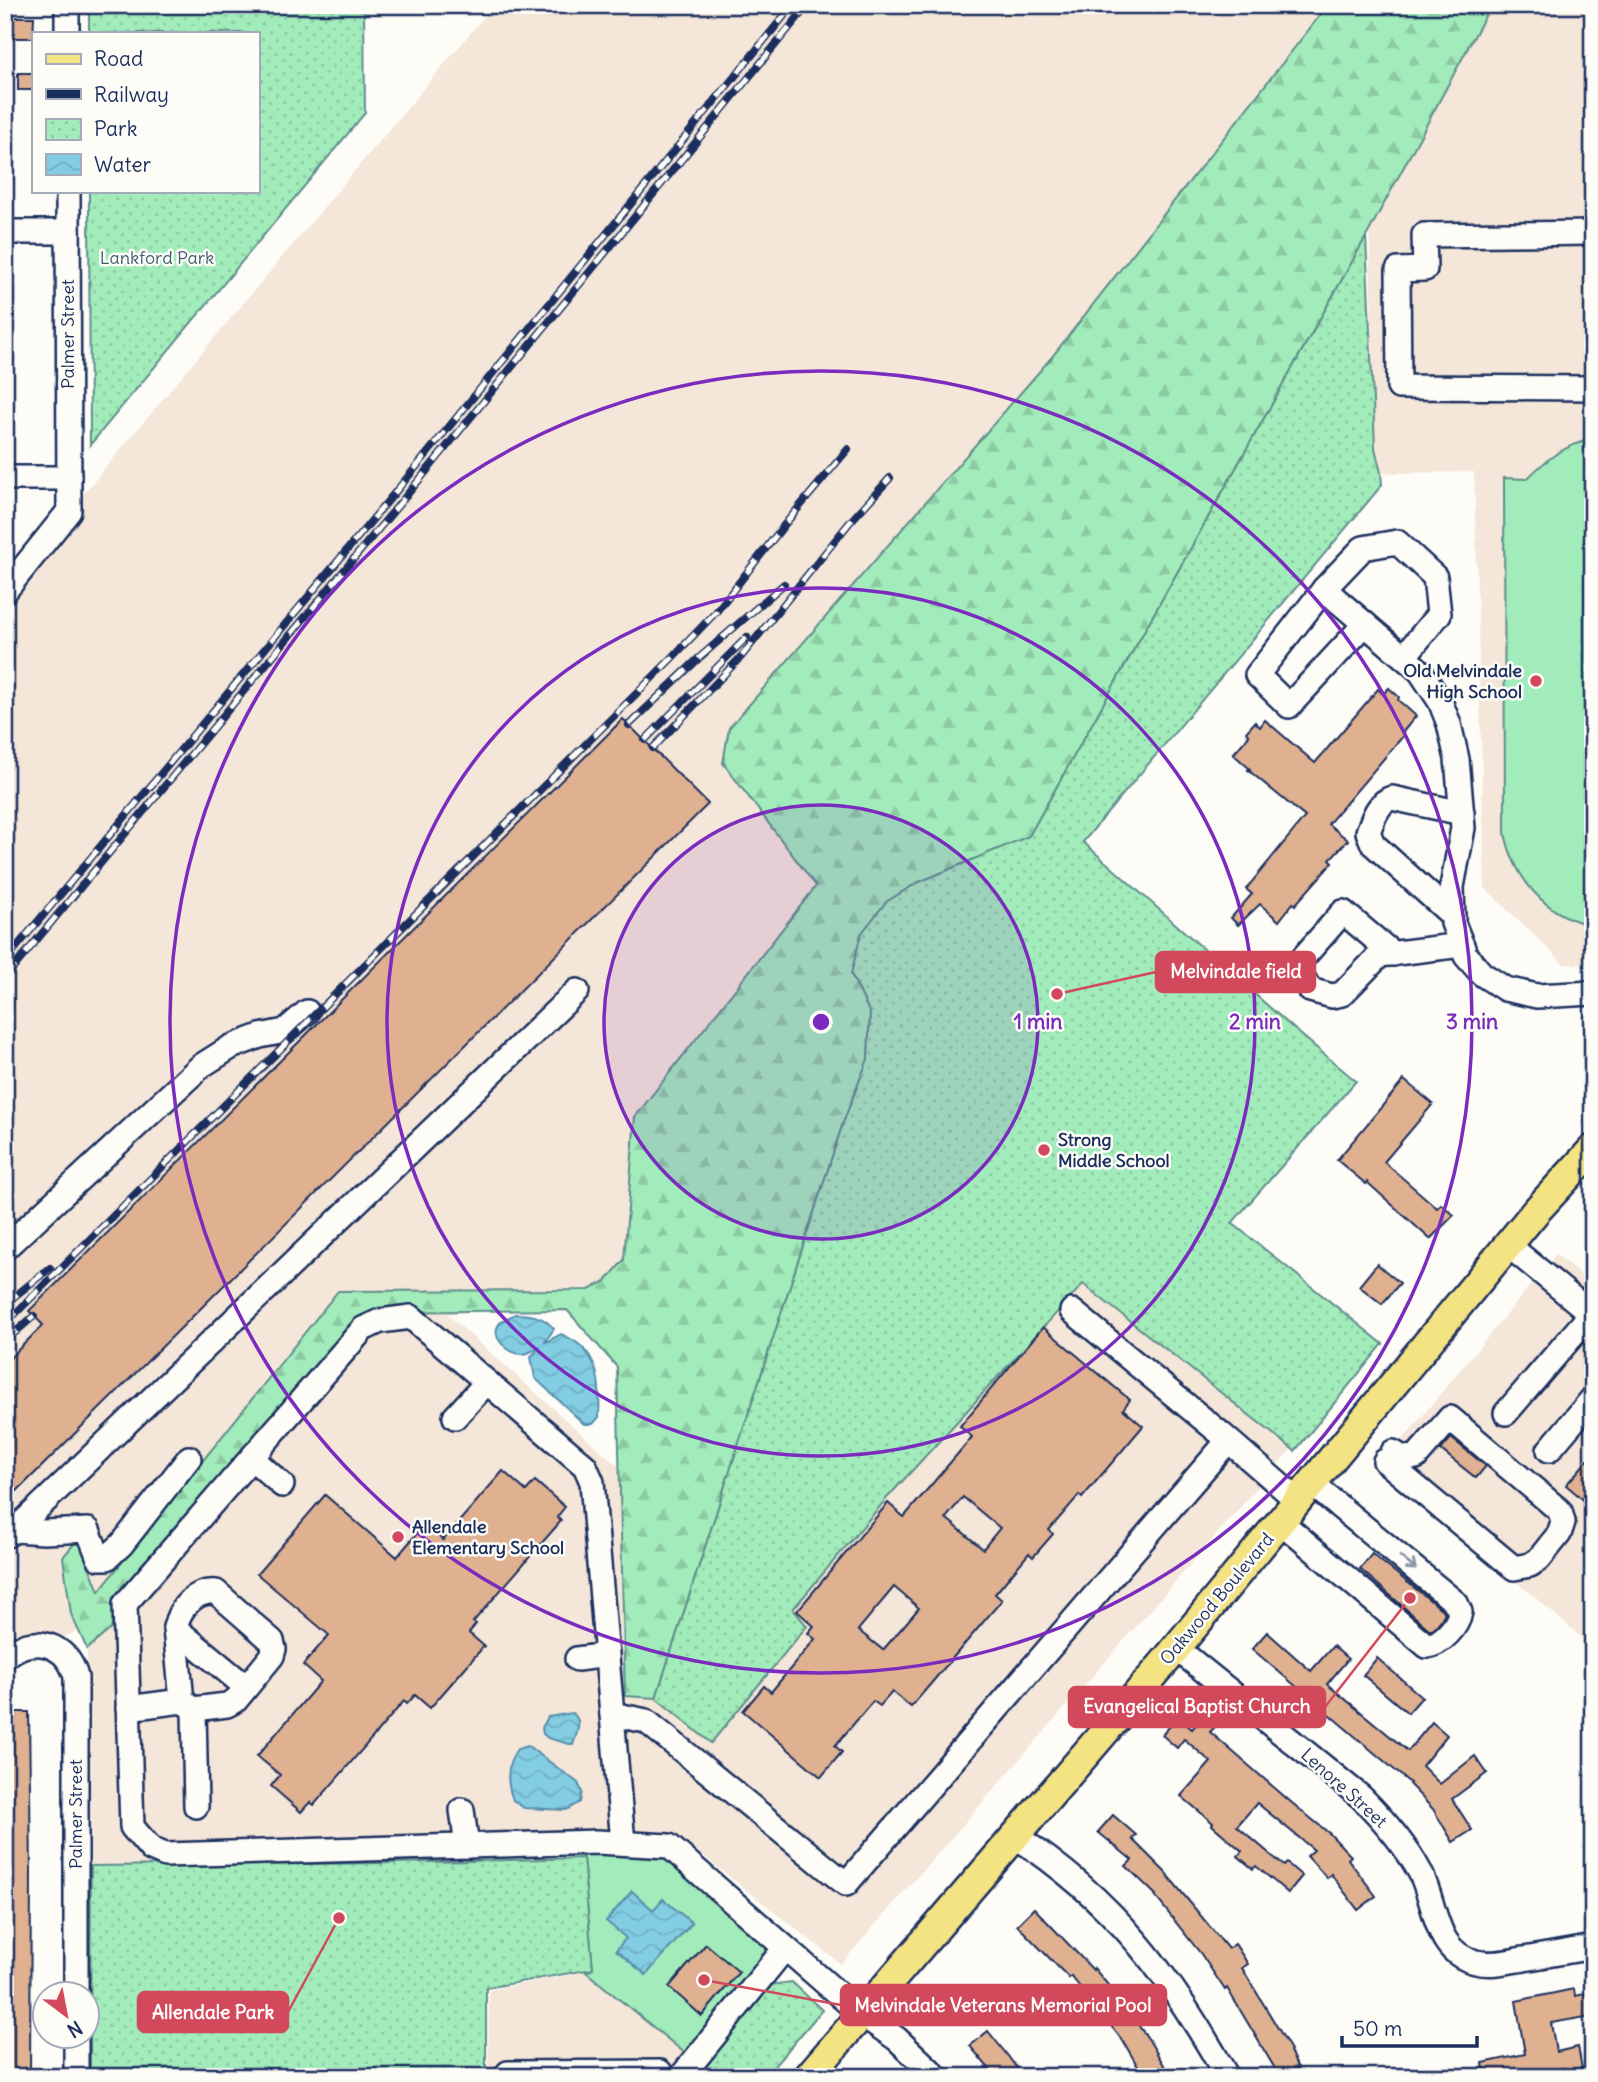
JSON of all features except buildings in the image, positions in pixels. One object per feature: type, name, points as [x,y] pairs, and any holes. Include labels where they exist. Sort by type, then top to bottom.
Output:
[{"type":"main road","name":"Oakwood Boulevard","points":[[808,2077],[1176,1648],[1508,1245],[1593,1149]]},
{"type":"street","points":[[67,5],[67,32]]},
{"type":"street","name":"Palmer Street","points":[[5,591],[69,512],[68,192]]},
{"type":"street","points":[[5,232],[68,232]]},
{"type":"street","points":[[1593,233],[1424,235],[1424,269],[1398,270],[1398,312],[1399,387],[1593,388]]},
{"type":"street","points":[[5,478],[69,478]]},
{"type":"street","points":[[1365,624],[1289,705],[1257,675],[1324,589],[1363,548],[1397,542],[1436,577],[1439,614],[1405,657]]},
{"type":"street","points":[[1324,589],[1420,670],[1440,701],[1449,724],[1457,759],[1463,828],[1452,887],[1453,923],[1466,956],[1482,974],[1505,989],[1537,996],[1593,993]]},
{"type":"street","points":[[1453,916],[1373,844],[1368,832],[1380,806],[1392,798],[1462,813]]},
{"type":"street","points":[[1393,954],[1462,945]]},
{"type":"street","points":[[10,1533],[577,990]]},
{"type":"street","points":[[5,1248],[201,1066],[231,1047],[260,1036],[285,1031],[307,1012]]},
{"type":"street","points":[[1506,1413],[1592,1315],[1508,1245]]},
{"type":"street","points":[[1072,1311],[1297,1502],[1427,1646],[1440,1642],[1458,1621],[1458,1607],[1357,1521],[1297,1502]]},
{"type":"street","points":[[623,1843],[592,1482],[585,1466],[411,1317],[380,1321],[363,1329],[125,1604],[132,1827],[151,1849],[165,1855],[597,1842],[669,1846],[861,2014],[897,2039],[937,2077]]},
{"type":"street","points":[[455,1417],[487,1382]]},
{"type":"street","points":[[1549,1450],[1593,1398]]},
{"type":"street","points":[[1450,1418],[1560,1511],[1563,1522],[1559,1534],[1539,1559],[1530,1565],[1514,1568],[1389,1457],[1416,1457],[1450,1418]]},
{"type":"street","points":[[612,1714],[646,1721],[846,1884],[1228,1441]]},
{"type":"street","points":[[10,1533],[88,1530],[99,1558],[107,1558],[189,1458]]},
{"type":"street","points":[[252,1458],[282,1485]]},
{"type":"street","points":[[128,1708],[188,1705],[227,1705],[236,1700],[272,1656],[272,1641],[216,1592],[206,1591],[195,1595],[177,1619],[175,1628],[188,1705],[196,1806]]},
{"type":"street","points":[[175,1628],[246,1687]]},
{"type":"street","name":"Palmer Street","points":[[5,1657],[24,1644],[48,1646],[68,1659],[76,1677],[76,1980]]},
{"type":"street","name":"Lenore Street","points":[[1176,1648],[1361,1797],[1382,1817],[1421,1873],[1443,1938],[1451,1949],[1462,1957],[1478,1963],[1494,1963],[1593,1947]]},
{"type":"street","points":[[577,1659],[607,1655]]},
{"type":"street","points":[[462,1810],[467,1846]]},
{"type":"street","points":[[1015,1836],[1051,1859],[1117,1918],[1166,1977],[1201,2029],[1227,2077]]},
{"type":"street","points":[[508,2073],[670,2074],[785,1948]]},
{"type":"street","points":[[76,2050],[76,2077]]},
{"type":"shaded area","points":[[494,5],[1328,5],[1051,358],[816,886],[635,1117],[624,1260],[592,1302],[447,1314],[620,1468],[625,1696],[656,1698],[740,1220],[1373,380],[1364,5],[1593,5],[1593,964],[1564,964],[1485,888],[1474,472],[1381,473],[1382,485],[1083,842],[1356,1081],[1232,1223],[1383,1344],[841,1964],[671,1831],[663,1850],[91,1866],[87,1649],[111,1629],[115,1610],[49,1646],[5,1657],[5,591],[69,511]]},
{"type":"shaded area","points":[[1556,1254],[1593,1285],[1593,1647],[1381,1466]]},
{"type":"shaded area","points":[[586,1972],[686,2054],[662,2077],[488,2077],[489,1990]]},
{"type":"green space","name":"Lankford Park","points":[[89,5],[364,5],[365,113],[90,445],[89,192],[259,192],[259,32],[89,32]]},
{"type":"green space","points":[[1328,5],[1491,5],[1366,237],[1029,836],[917,883],[851,974],[870,1013],[868,1059],[843,1123],[656,1698],[625,1696],[617,1367],[567,1310],[371,1312],[353,1321],[117,1605],[111,1629],[87,1649],[71,1614],[63,1557],[78,1539],[99,1591],[338,1291],[589,1290],[606,1281],[624,1260],[635,1117],[816,886],[723,763],[729,728],[1051,358]]},
{"type":"green space","points":[[1366,237],[1375,448],[1382,485],[1083,842],[1356,1081],[1232,1223],[1383,1344],[1295,1451],[1083,1284],[887,1498],[793,1609],[807,1626],[711,1743],[656,1698],[843,1123],[868,1059],[870,1013],[851,974],[861,934],[886,902],[917,883],[1029,836]]},
{"type":"green space","points":[[1593,439],[1593,925],[1560,913],[1534,892],[1516,865],[1505,833],[1504,478],[1527,479],[1557,454]]},
{"type":"green space","points":[[663,1850],[757,1933],[770,1951],[686,2054],[586,1972],[593,1969],[583,1858],[580,1853]]},
{"type":"green space","points":[[583,1858],[593,1969],[486,1988],[486,2072],[274,2077],[90,2077],[90,2050],[102,2050],[102,1980],[90,1980],[91,1866]]},
{"type":"green space","points":[[792,1982],[822,2010],[765,2077],[695,2077],[770,1985]]},
{"type":"water","points":[[515,1314],[537,1317],[554,1329],[544,1343],[561,1334],[579,1344],[590,1356],[599,1390],[599,1417],[593,1424],[584,1424],[535,1378],[531,1357],[539,1347],[518,1354],[502,1344],[497,1328],[505,1319]]},
{"type":"water","points":[[572,1713],[578,1720],[573,1745],[543,1734],[542,1728],[548,1717]]},
{"type":"water","points":[[528,1746],[578,1783],[582,1792],[580,1802],[566,1810],[524,1808],[513,1800],[508,1780],[509,1767],[517,1749]]},
{"type":"water","points":[[632,1891],[653,1910],[663,1899],[692,1923],[646,1975],[616,1950],[626,1938],[606,1921]]},
{"type":"railway","points":[[5,961],[422,460],[793,5]]},
{"type":"railway","points":[[5,978],[430,467],[808,5]]},
{"type":"railway","points":[[5,1324],[671,659],[716,612],[848,449]]},
{"type":"railway","points":[[653,748],[741,657],[850,522],[890,478]]},
{"type":"railway","points":[[629,725],[699,658],[784,584]]},
{"type":"railway","points":[[645,740],[747,637]]},
{"type":"railway","points":[[5,1304],[50,1268]]},
{"type":"railway","points":[[5,1341],[34,1316]]},
{"type":"place","name":"Old Melvindale High School","points":[[1536,681]]},
{"type":"place","name":"Melvindale field","points":[[1057,994]]},
{"type":"place","name":"Strong Middle School","points":[[1044,1150]]},
{"type":"place","name":"Allendale Elementary School","points":[[398,1537]]},
{"type":"place","name":"Evangelical Baptist Church","points":[[1410,1598]]},
{"type":"place","name":"Allendale Park","points":[[339,1918]]},
{"type":"place","name":"Melvindale Veterans Memorial Pool","points":[[704,1980]]}]
